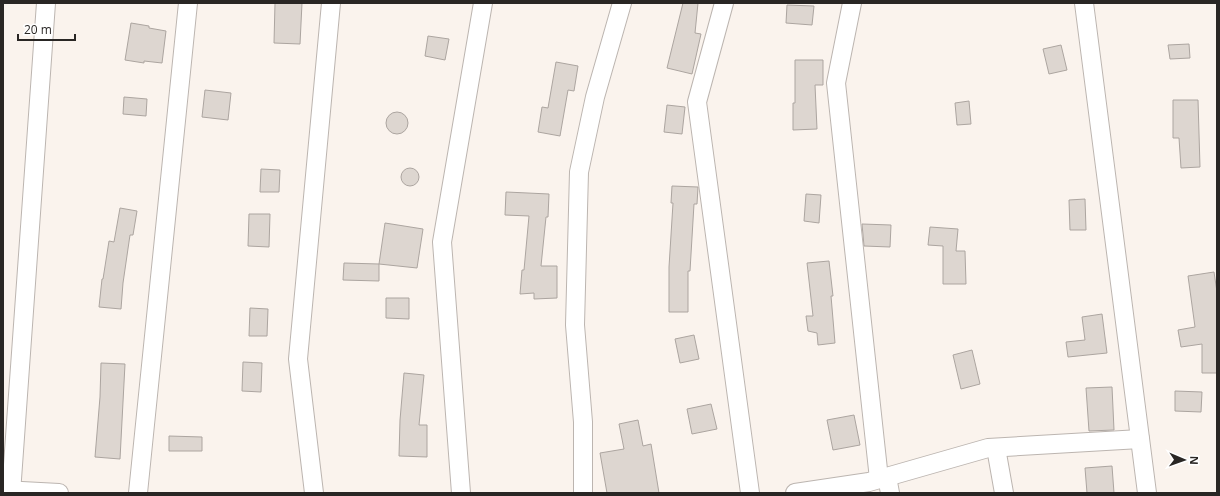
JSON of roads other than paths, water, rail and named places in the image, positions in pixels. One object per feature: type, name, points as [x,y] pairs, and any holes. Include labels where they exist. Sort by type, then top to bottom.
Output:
[{"type":"street","points":[[46,3],[8,491],[59,493]]},
{"type":"street","points":[[138,493],[188,3]]},
{"type":"street","points":[[314,493],[298,359],[331,3]]},
{"type":"street","points":[[460,493],[442,242],[483,3]]},
{"type":"street","points":[[582,493],[583,422],[575,325],[579,172],[595,97],[622,3]]},
{"type":"street","points":[[724,3],[697,102],[750,493]]},
{"type":"street","points":[[852,3],[836,83],[886,483]]},
{"type":"street","points":[[1084,3],[1147,493]]},
{"type":"street","points":[[795,493],[869,482],[886,483],[988,448],[1140,439]]},
{"type":"street","points":[[996,448],[1004,493]]}]
